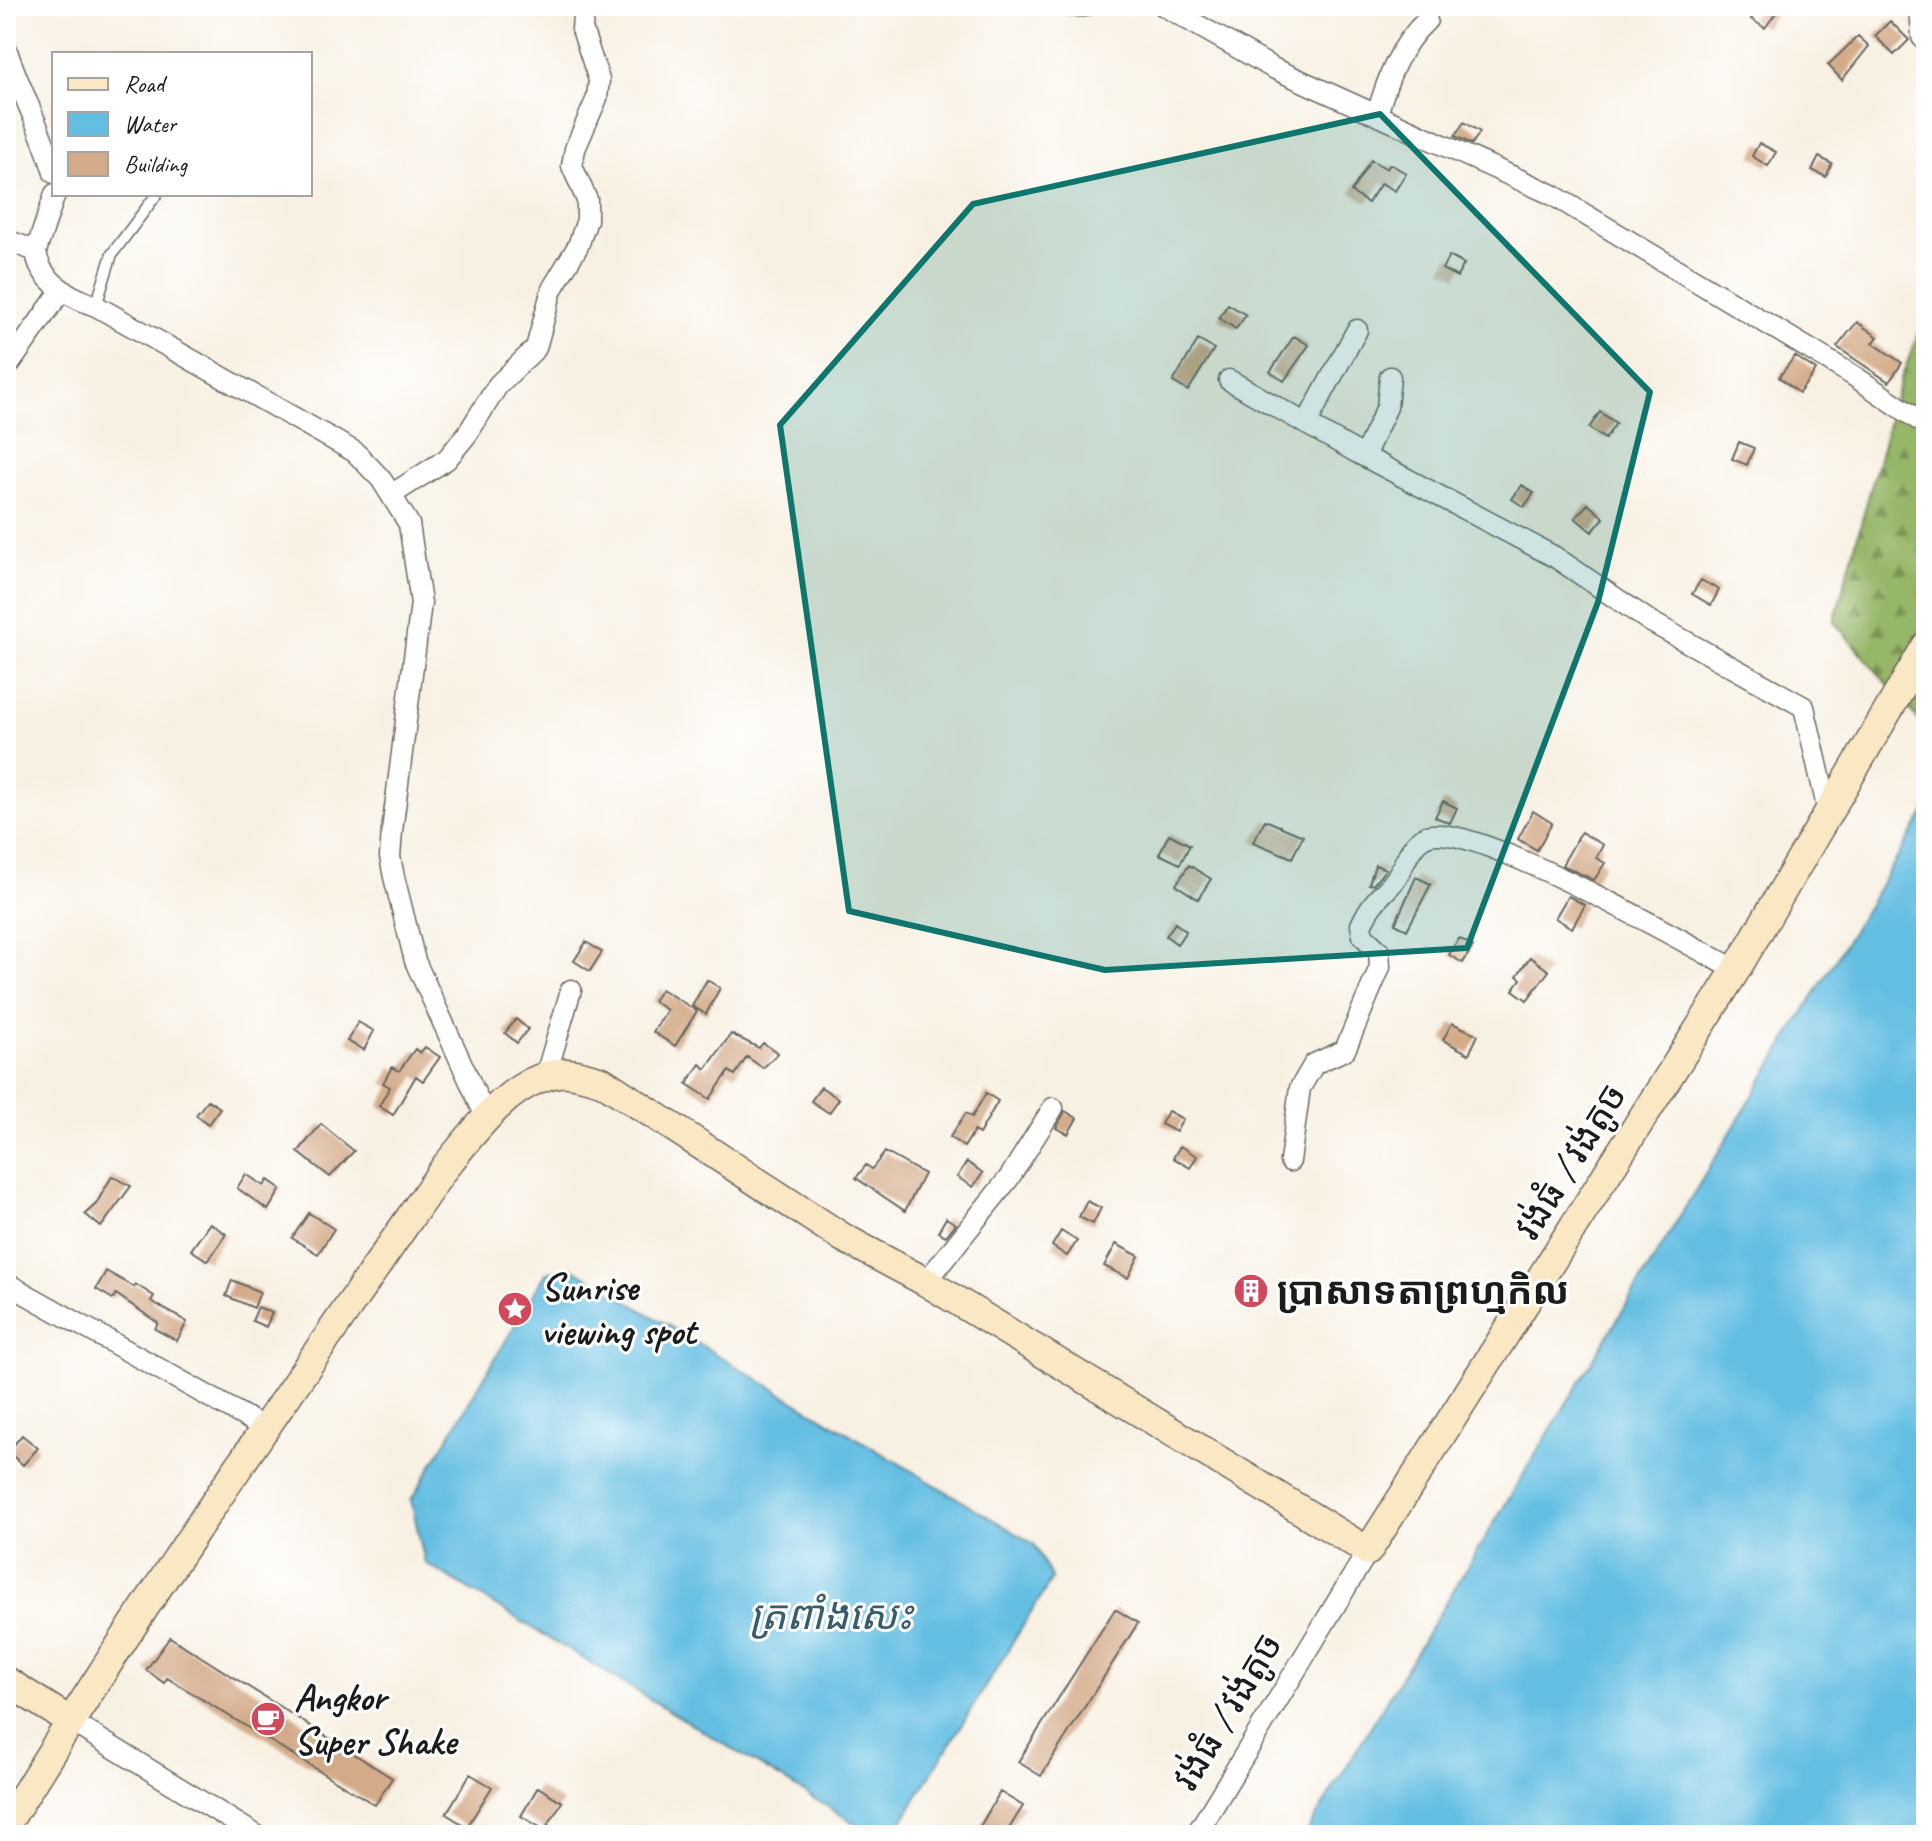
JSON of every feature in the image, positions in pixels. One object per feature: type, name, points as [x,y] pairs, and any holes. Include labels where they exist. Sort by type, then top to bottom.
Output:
[{"type":"main road","name":"វង់ធំ / វង់តូច","points":[[1368,1551],[1736,970],[1926,646]]},
{"type":"main road","points":[[6,1825],[70,1721],[265,1428],[445,1167],[486,1117],[509,1098],[562,1072],[602,1081],[842,1237],[926,1282],[1368,1551]]},
{"type":"main road","points":[[6,1681],[70,1721]]},
{"type":"street","points":[[391,495],[447,459],[468,433],[498,385],[536,348],[552,289],[578,246],[587,220],[587,200],[572,166],[575,149],[597,98],[599,80],[582,29],[584,6]]},
{"type":"street","points":[[1069,6],[1084,6]]},
{"type":"street","points":[[1164,6],[1273,68],[1551,194],[1854,376],[1926,425]]},
{"type":"street","points":[[1920,6],[1922,37],[1926,41]]},
{"type":"street","points":[[1377,115],[1385,87],[1409,36],[1427,20]]},
{"type":"street","points":[[6,48],[20,93],[35,121],[52,168]]},
{"type":"street","points":[[54,196],[36,251],[37,261],[61,291],[96,306],[355,452],[381,479],[409,524],[421,603],[390,857],[415,961],[486,1117]]},
{"type":"street","points":[[6,240],[36,251]]},
{"type":"street","points":[[6,369],[61,291]]},
{"type":"street","points":[[1306,424],[1357,330]]},
{"type":"street","points":[[1364,456],[1387,407],[1390,377]]},
{"type":"street","points":[[1229,380],[1555,557],[1651,622],[1804,707],[1828,811]]},
{"type":"street","points":[[1290,1161],[1300,1088],[1314,1064],[1345,1050],[1366,992],[1380,967],[1379,951],[1363,936],[1361,925],[1377,894],[1390,887],[1412,848],[1423,837],[1439,833],[1523,860],[1736,970]]},
{"type":"street","points":[[545,1078],[571,990]]},
{"type":"street","points":[[926,1282],[1009,1178],[1053,1108]]},
{"type":"street","points":[[6,1283],[265,1428]]},
{"type":"street","name":"វង់ធំ / វង់តូច","points":[[1196,1835],[1368,1551]]},
{"type":"street","points":[[70,1721],[256,1835]]},
{"type":"lane","points":[[96,306],[112,254],[156,196]]},
{"type":"highlighted area","points":[[1380,114],[1650,392],[1598,602],[1467,948],[1105,970],[849,911],[780,425],[973,204]]},
{"type":"green space","points":[[1926,315],[1926,729],[1834,622],[1901,378]]},
{"type":"water","points":[[1926,810],[1926,1835],[1305,1835]]},
{"type":"water","name":"ត្រពាំងសេះ","points":[[570,1267],[1034,1544],[1052,1579],[899,1826],[866,1830],[425,1563],[411,1500],[546,1273]]},
{"type":"building","points":[[1761,6],[1776,13],[1765,28],[1751,19]]},
{"type":"building","points":[[1890,21],[1909,40],[1894,55],[1875,36]]},
{"type":"building","points":[[1858,36],[1869,46],[1842,80],[1828,65]]},
{"type":"building","points":[[1464,122],[1480,132],[1472,144],[1455,136]]},
{"type":"building","points":[[1759,143],[1776,152],[1768,166],[1752,156]]},
{"type":"building","points":[[1819,157],[1832,164],[1826,177],[1812,170]]},
{"type":"building","points":[[1371,160],[1387,169],[1390,164],[1406,173],[1395,191],[1381,183],[1368,203],[1351,192]]},
{"type":"building","points":[[1449,256],[1464,264],[1457,277],[1442,269]]},
{"type":"building","points":[[1228,304],[1246,315],[1236,329],[1219,318]]},
{"type":"building","points":[[1857,322],[1878,337],[1873,343],[1902,363],[1889,382],[1837,347]]},
{"type":"building","points":[[1294,336],[1309,345],[1284,381],[1270,372]]},
{"type":"building","points":[[1198,340],[1214,349],[1188,391],[1173,382]]},
{"type":"building","points":[[1795,356],[1816,370],[1799,393],[1779,377]]},
{"type":"building","points":[[1600,412],[1616,423],[1605,439],[1589,428]]},
{"type":"building","points":[[1739,442],[1754,448],[1747,465],[1732,459]]},
{"type":"building","points":[[1522,485],[1534,493],[1524,507],[1512,499]]},
{"type":"building","points":[[1588,504],[1604,518],[1592,532],[1575,518]]},
{"type":"building","points":[[1701,580],[1719,590],[1711,605],[1692,594]]},
{"type":"building","points":[[1443,801],[1457,808],[1450,823],[1435,817]]},
{"type":"building","points":[[1533,811],[1552,823],[1537,850],[1518,839]]},
{"type":"building","points":[[1265,820],[1303,836],[1292,858],[1253,842]]},
{"type":"building","points":[[1581,832],[1603,845],[1596,858],[1605,863],[1594,880],[1562,865]]},
{"type":"building","points":[[1169,834],[1190,845],[1180,864],[1159,854]]},
{"type":"building","points":[[1189,865],[1211,879],[1198,899],[1176,885]]},
{"type":"building","points":[[1375,865],[1386,869],[1373,885],[1369,884]]},
{"type":"building","points":[[1416,877],[1431,884],[1407,930],[1395,924]]},
{"type":"building","points":[[1568,896],[1585,905],[1572,928],[1555,918]]},
{"type":"building","points":[[1175,923],[1186,931],[1177,944],[1166,936]]},
{"type":"building","points":[[1459,938],[1473,946],[1463,963],[1449,955]]},
{"type":"building","points":[[586,942],[602,952],[590,971],[574,961]]},
{"type":"building","points":[[1530,957],[1549,971],[1527,1000],[1513,990],[1521,979],[1517,976]]},
{"type":"building","points":[[707,980],[720,988],[706,1014],[692,1006]]},
{"type":"building","points":[[661,989],[697,1011],[675,1046],[653,1032],[667,1010],[653,1001]]},
{"type":"building","points":[[516,1019],[528,1029],[517,1043],[505,1033]]},
{"type":"building","points":[[358,1022],[374,1031],[364,1050],[347,1041]]},
{"type":"building","points":[[1452,1023],[1478,1035],[1469,1054],[1443,1040]]},
{"type":"building","points":[[731,1034],[759,1048],[763,1043],[778,1053],[763,1068],[747,1057],[735,1075],[729,1071],[710,1099],[687,1084],[700,1064],[706,1069]]},
{"type":"building","points":[[425,1047],[440,1057],[423,1081],[416,1076],[393,1115],[379,1106],[390,1087],[383,1083],[392,1067],[399,1071],[415,1049],[420,1053]]},
{"type":"building","points":[[821,1087],[839,1099],[829,1113],[811,1101]]},
{"type":"building","points":[[986,1093],[998,1101],[979,1134],[974,1131],[964,1147],[950,1137],[966,1113],[972,1117]]},
{"type":"building","points":[[208,1100],[220,1108],[208,1124],[196,1115]]},
{"type":"building","points":[[1065,1111],[1077,1118],[1068,1134],[1056,1128]]},
{"type":"building","points":[[1168,1111],[1183,1119],[1176,1132],[1161,1124]]},
{"type":"building","points":[[321,1124],[354,1151],[330,1177],[298,1152]]},
{"type":"building","points":[[1180,1146],[1197,1156],[1190,1168],[1173,1158]]},
{"type":"building","points":[[885,1152],[924,1174],[905,1211],[856,1178],[866,1165],[872,1169]]},
{"type":"building","points":[[967,1162],[983,1173],[973,1187],[957,1177]]},
{"type":"building","points":[[246,1174],[264,1186],[268,1180],[281,1189],[268,1210],[237,1188]]},
{"type":"building","points":[[112,1176],[131,1186],[101,1227],[85,1214],[96,1204]]},
{"type":"building","points":[[1087,1201],[1101,1208],[1093,1224],[1079,1217]]},
{"type":"building","points":[[309,1213],[334,1229],[318,1254],[292,1238]]},
{"type":"building","points":[[946,1218],[956,1224],[946,1236],[938,1232]]},
{"type":"building","points":[[210,1223],[226,1234],[208,1261],[191,1250]]},
{"type":"building","points":[[1061,1231],[1077,1241],[1067,1256],[1052,1246]]},
{"type":"building","points":[[1116,1244],[1139,1256],[1128,1278],[1104,1266]]},
{"type":"building","points":[[106,1271],[134,1287],[135,1284],[154,1296],[151,1301],[187,1322],[177,1341],[155,1329],[158,1323],[116,1294],[113,1299],[96,1289]]},
{"type":"building","points":[[232,1280],[260,1292],[254,1308],[226,1296]]},
{"type":"building","points":[[258,1307],[272,1313],[266,1327],[252,1321]]},
{"type":"building","points":[[22,1435],[38,1448],[23,1465],[8,1452]]},
{"type":"building","points":[[1115,1609],[1138,1623],[1041,1776],[1018,1762]]},
{"type":"building","points":[[170,1637],[392,1778],[375,1805],[167,1678],[164,1683],[146,1670]]},
{"type":"building","points":[[470,1774],[492,1787],[467,1827],[446,1814]]},
{"type":"building","points":[[538,1787],[562,1802],[545,1830],[521,1816]]},
{"type":"building","points":[[1000,1792],[1023,1806],[1005,1835],[975,1835]]},
{"type":"place","name":"ប្រាសាទតាព្រហ្មកិល","points":[[1251,1291]]},
{"type":"place","name":"Sunrise viewing spot","points":[[515,1309]]},
{"type":"place","name":"Angkor Super Shake","points":[[268,1719]]}]
